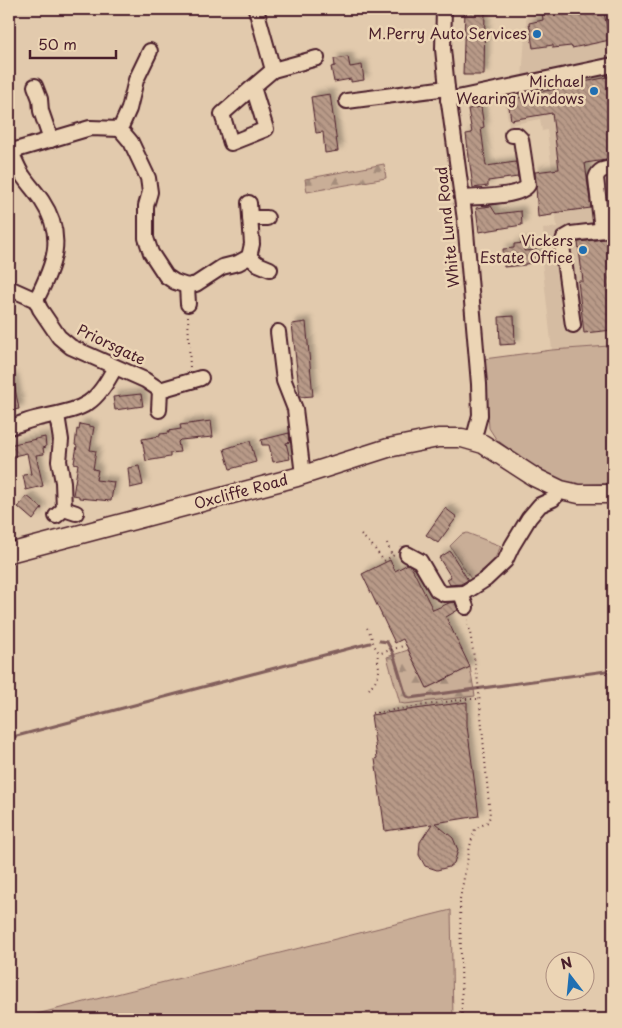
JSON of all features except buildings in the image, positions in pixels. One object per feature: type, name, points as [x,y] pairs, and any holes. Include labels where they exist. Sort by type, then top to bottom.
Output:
[{"type":"main road","name":"Oxcliffe Road","points":[[9,553],[303,475],[388,448],[438,438],[462,438],[473,441],[494,450],[534,477],[561,490],[579,494],[613,494]]},
{"type":"street","points":[[256,9],[273,70]]},
{"type":"street","name":"White Lund Road","points":[[444,9],[443,49],[463,198],[480,415],[473,441]]},
{"type":"street","points":[[120,129],[129,109],[136,80],[151,47]]},
{"type":"street","points":[[253,87],[273,70],[317,58]]},
{"type":"street","points":[[345,101],[448,94],[613,65]]},
{"type":"street","points":[[32,83],[40,99],[41,111],[52,140]]},
{"type":"street","points":[[9,288],[36,300],[46,280],[54,257],[55,237],[50,216],[21,175],[10,152],[90,128],[120,129],[131,142],[148,178],[150,192],[146,206],[146,238],[152,253],[166,276],[175,282],[187,286],[196,284],[222,267],[238,263],[249,257],[252,244],[249,203]]},
{"type":"street","points":[[463,198],[512,194],[525,190],[528,185],[521,139],[517,135],[512,135]]},
{"type":"street","points":[[573,325],[562,246],[564,238],[571,234],[608,229],[596,178],[598,172],[603,169],[613,168]]},
{"type":"street","points":[[250,218],[267,218]]},
{"type":"street","points":[[249,257],[265,270]]},
{"type":"street","points":[[187,286],[188,304]]},
{"type":"street","name":"Priorsgate","points":[[36,300],[59,336],[71,347],[145,380],[160,390]]},
{"type":"street","points":[[278,332],[284,381],[295,410],[303,475]]},
{"type":"street","points":[[9,427],[82,407],[94,399],[105,387],[116,367]]},
{"type":"street","points":[[158,410],[160,390],[194,376]]},
{"type":"street","points":[[57,414],[61,440],[59,461],[63,482],[65,513]]},
{"type":"street","points":[[400,555],[420,561],[437,590],[444,594],[464,593],[486,579],[504,562],[529,518],[540,505],[554,499],[561,490]]},
{"type":"street","points":[[464,593],[466,607]]},
{"type":"path","points":[[188,304],[194,376]]},
{"type":"path","points":[[361,535],[371,544],[384,561]]},
{"type":"path","points":[[387,543],[400,555]]},
{"type":"path","points":[[462,1019],[460,899],[475,829],[488,822],[490,816],[480,697],[466,607]]},
{"type":"path","points":[[367,628],[378,652],[379,670],[376,680],[369,689]]},
{"type":"path","points":[[378,652],[386,652],[406,645]]},
{"type":"path","points":[[372,713],[480,697]]},
{"type":"shaded area","points":[[527,9],[613,9],[613,370],[609,346],[552,350],[541,253],[545,253],[543,229],[557,227],[554,202],[556,202],[547,130],[542,131],[540,119],[509,125],[504,98],[463,105],[459,89],[522,78]]},
{"type":"green space","points":[[384,164],[386,178],[307,192],[305,179]]},
{"type":"green space","points":[[609,346],[613,370],[613,483],[575,485],[562,482],[518,456],[496,439],[489,428],[484,359],[552,350]]},
{"type":"green space","points":[[467,533],[501,546],[493,562],[471,579],[450,546],[461,535]]},
{"type":"green space","points":[[408,650],[427,688],[470,667],[475,696],[400,703],[387,657]]},
{"type":"green space","points":[[451,910],[453,1019],[17,1019]]},
{"type":"waterway","points":[[380,641],[387,642],[393,653],[406,696],[410,698],[613,670]]},
{"type":"waterway","points":[[9,738],[370,643]]},
{"type":"place","name":"M.Perry Auto Services","points":[[537,34]]},
{"type":"place","name":"Michael Wearing Windows","points":[[594,91]]},
{"type":"place","name":"Vickers Estate Office","points":[[583,250]]}]
